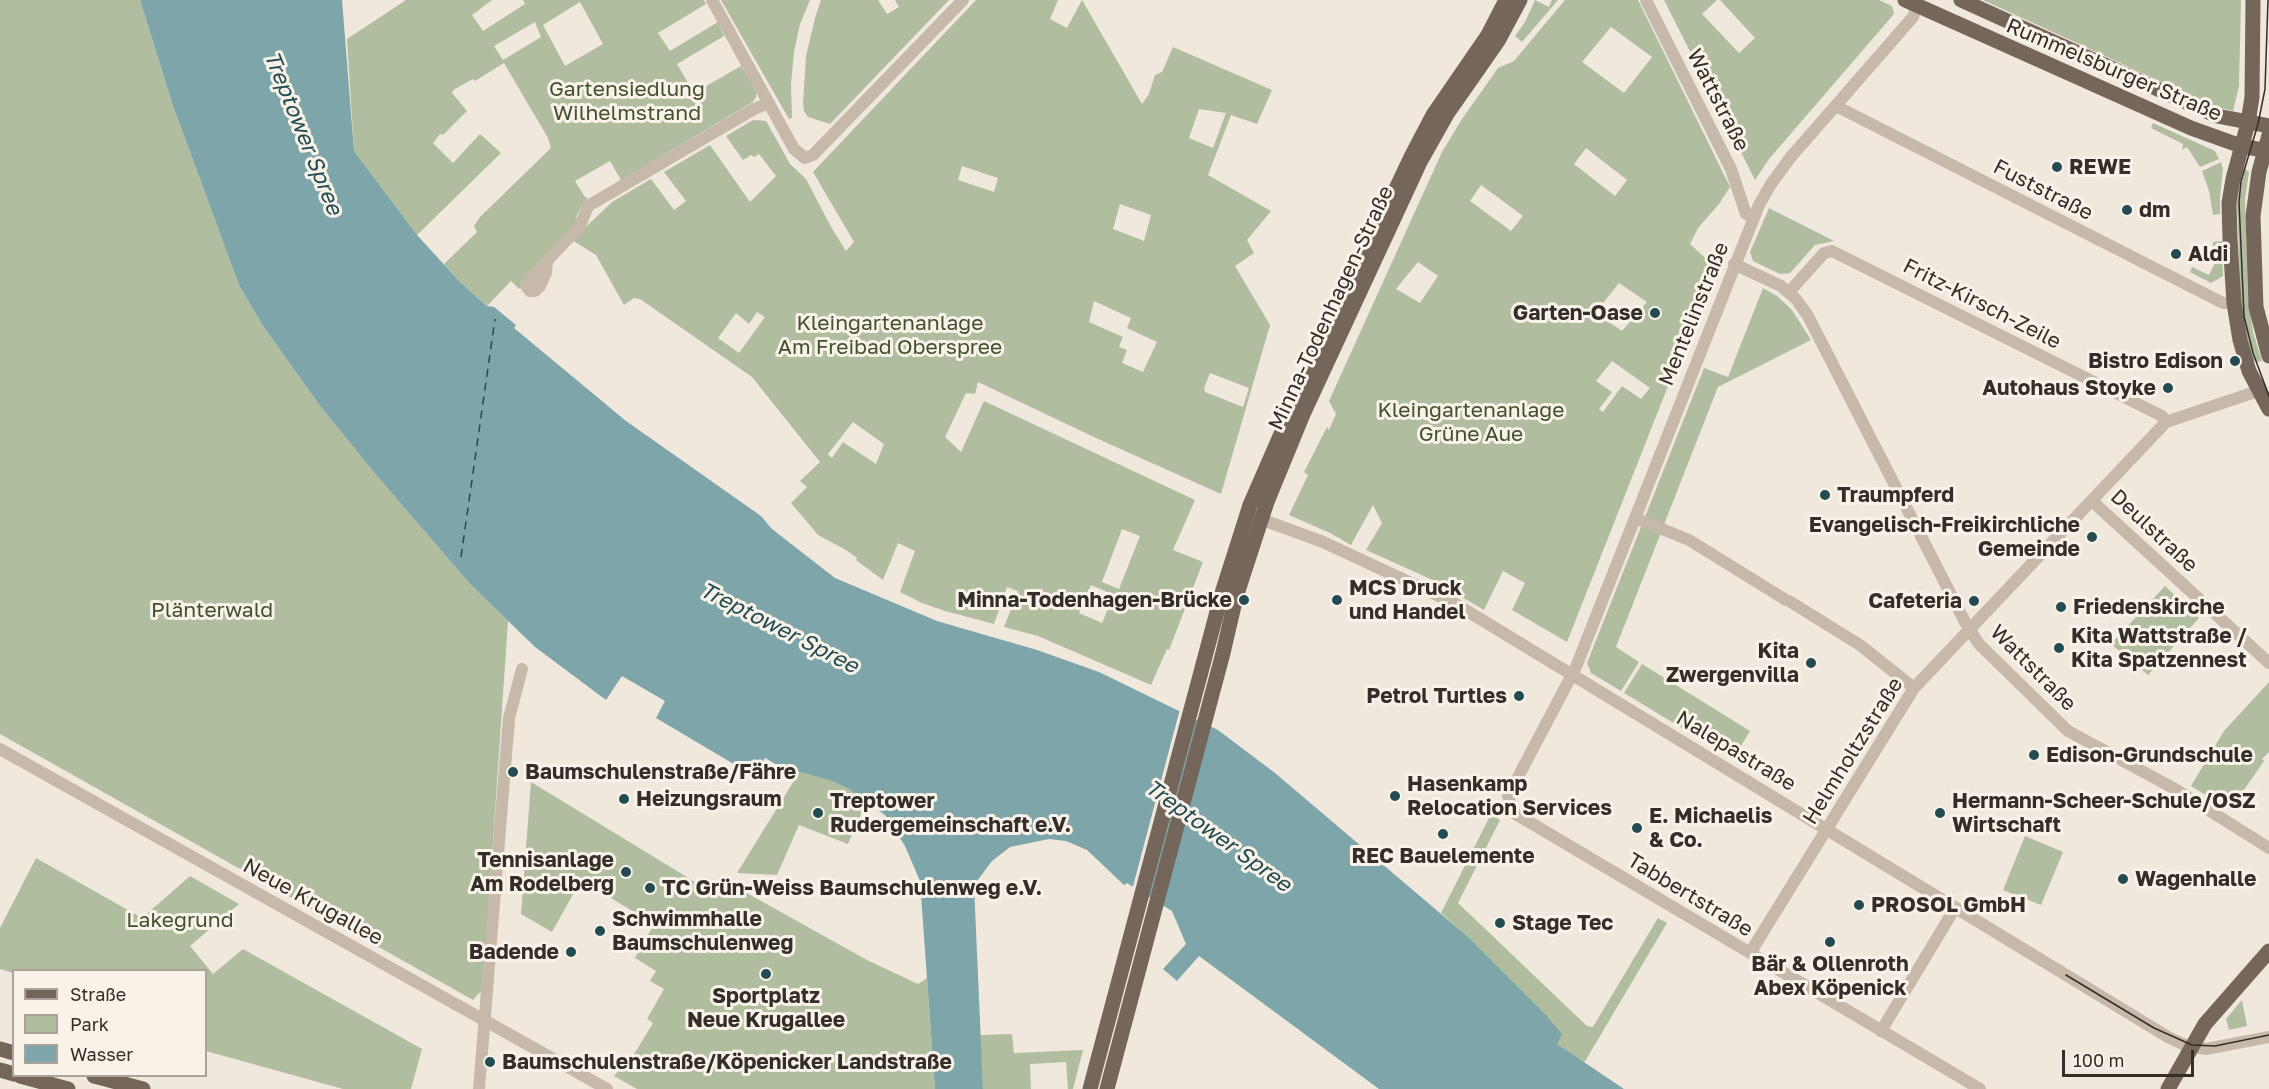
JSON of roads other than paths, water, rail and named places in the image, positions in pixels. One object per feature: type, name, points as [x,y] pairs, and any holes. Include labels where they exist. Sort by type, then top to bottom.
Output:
[{"type":"main road","name":"Minna-Todenhagen-Straße","points":[[1107,1089],[1223,653],[1254,517],[1294,404],[1412,154],[1433,116],[1488,35],[1506,0]]},
{"type":"main road","name":"Minna-Todenhagen-Straße","points":[[1090,1089],[1229,568],[1420,162],[1447,114],[1498,41],[1520,0]]},
{"type":"main road","name":"Rummelsburger Straße","points":[[1961,0],[2217,116],[2269,126]]},
{"type":"main road","points":[[2253,0],[2252,97],[2229,203],[2234,303],[2240,340],[2249,371],[2269,409]]},
{"type":"main road","name":"Rummelsburger Straße","points":[[1911,3],[2153,112],[2241,146],[2267,151]]},
{"type":"main road","points":[[2269,135],[2263,178],[2253,211],[2256,307],[2269,356]]},
{"type":"main road","points":[[2168,1089],[2205,1024],[2269,951]]},
{"type":"main road","points":[[24,1077],[68,1089]]},
{"type":"main road","points":[[98,1077],[143,1089]]},
{"type":"street","points":[[712,0],[794,149],[806,158],[813,155],[963,0]]},
{"type":"street","name":"Wattstraße","points":[[1646,0],[1731,169],[1746,214],[1753,217]]},
{"type":"street","name":"Mentelinstraße","points":[[1572,675],[1753,217],[1779,173],[1913,17],[1911,3]]},
{"type":"street","points":[[547,261],[580,226],[588,206],[597,199],[754,109],[769,103]]},
{"type":"street","name":"Fuststraße","points":[[1836,106],[1843,112],[2223,303],[2234,303]]},
{"type":"street","name":"Fritz-Kirsch-Zeile","points":[[1789,292],[1824,253],[1832,251],[2162,416],[2166,422]]},
{"type":"street","name":"Wattstraße","points":[[1734,264],[1781,286],[1789,292],[1808,316],[1979,644],[2068,731],[2175,789],[2269,848]]},
{"type":"street","name":"Helmholtzstraße","points":[[1750,953],[1914,688],[2166,422],[2258,391]]},
{"type":"street","name":"Deulstraße","points":[[2092,501],[2269,663]]},
{"type":"street","name":"Nalepastraße","points":[[1254,517],[1323,542],[1437,594],[2168,1037],[2191,1046]]},
{"type":"street","points":[[1635,518],[1689,540],[1860,645],[1914,688]]},
{"type":"street","points":[[479,1089],[509,717],[522,669]]},
{"type":"street","name":"Tabbertstraße","points":[[1572,675],[1508,796],[1514,813],[1980,1089]]},
{"type":"street","name":"Neue Krugallee","points":[[0,748],[607,1089]]},
{"type":"street","points":[[1881,1031],[1955,908]]},
{"type":"street","points":[[2191,1046],[2211,1048],[2269,1036]]},
{"type":"water","name":"Treptower Spree","points":[[140,0],[342,0],[354,151],[417,235],[460,282],[487,306],[494,307],[516,325],[514,328],[626,421],[761,516],[772,529],[835,578],[937,621],[1037,650],[1099,672],[1218,730],[1275,773],[1467,936],[1562,1034],[1557,1044],[1624,1089],[1379,1089],[1199,956],[1177,981],[1163,969],[1186,944],[1172,911],[1127,883],[1124,885],[1087,850],[1066,841],[1049,839],[1010,847],[992,861],[974,885],[983,1089],[935,1089],[920,881],[905,846],[885,815],[849,789],[832,781],[801,772],[788,771],[765,758],[754,776],[656,718],[665,701],[622,676],[606,700],[535,647],[470,584],[320,406],[263,326],[239,285],[173,106]]},
{"type":"tram line","points":[[2268,0],[2265,89],[2258,124],[2241,181],[2239,202],[2244,316],[2253,353],[2269,396]]},
{"type":"tram line","points":[[2066,975],[2154,1028],[2192,1045],[2215,1046],[2269,1035]]},
{"type":"place","name":"REWE","points":[[2057,167]]},
{"type":"place","name":"dm","points":[[2127,210]]},
{"type":"place","name":"Aldi","points":[[2176,254]]},
{"type":"place","name":"Garten-Oase","points":[[1655,313]]},
{"type":"place","name":"Bistro Edison","points":[[2235,361]]},
{"type":"place","name":"Autohaus Stoyke","points":[[2168,388]]},
{"type":"place","name":"Traumpferd","points":[[1825,495]]},
{"type":"place","name":"Evangelisch-Freikirchliche Gemeinde","points":[[2092,537]]},
{"type":"place","name":"Minna-Todenhagen-Brücke","points":[[1244,600]]},
{"type":"place","name":"MCS Druck und Handel","points":[[1337,600]]},
{"type":"place","name":"Cafeteria","points":[[1974,601]]},
{"type":"place","name":"Friedenskirche","points":[[2061,607]]},
{"type":"place","name":"Kita Wattstraße / Kita Spatzennest","points":[[2059,648]]},
{"type":"place","name":"Kita Zwergenvilla","points":[[1811,663]]},
{"type":"place","name":"Petrol Turtles","points":[[1519,696]]},
{"type":"place","name":"Edison-Grundschule","points":[[2034,755]]},
{"type":"place","name":"Baumschulenstraße/Fähre","points":[[513,772]]},
{"type":"place","name":"Hasenkamp Relocation Services","points":[[1395,796]]},
{"type":"place","name":"Heizungsraum","points":[[624,799]]},
{"type":"place","name":"Treptower Rudergemeinschaft e.V.","points":[[818,813]]},
{"type":"place","name":"Hermann-Scheer-Schule/OSZ Wirtschaft","points":[[1940,813]]},
{"type":"place","name":"E. Michaelis & Co.","points":[[1637,828]]},
{"type":"place","name":"REC Bauelemente","points":[[1443,834]]},
{"type":"place","name":"Tennisanlage Am Rodelberg","points":[[626,872]]},
{"type":"place","name":"Wagenhalle","points":[[2123,879]]},
{"type":"place","name":"TC Grün-Weiss Baumschulenweg e.V.","points":[[650,888]]},
{"type":"place","name":"PROSOL GmbH","points":[[1859,905]]},
{"type":"place","name":"Stage Tec","points":[[1500,923]]},
{"type":"place","name":"Schwimmhalle Baumschulenweg","points":[[600,931]]},
{"type":"place","name":"Bär & Ollenroth Abex Köpenick","points":[[1830,942]]},
{"type":"place","name":"Badende","points":[[571,952]]},
{"type":"place","name":"Sportplatz Neue Krugallee","points":[[766,974]]},
{"type":"place","name":"Baumschulenstraße/Köpenicker Landstraße","points":[[490,1062]]},
{"type":"park label","name":"Gartensiedlung Wilhelmstrand","points":[[627,101]]},
{"type":"park label","name":"Kleingartenanlage Am Freibad Oberspree","points":[[890,335]]},
{"type":"park label","name":"Kleingartenanlage Grüne Aue","points":[[1471,422]]},
{"type":"park label","name":"Plänterwald","points":[[212,610]]},
{"type":"park label","name":"Lakegrund","points":[[180,920]]}]
